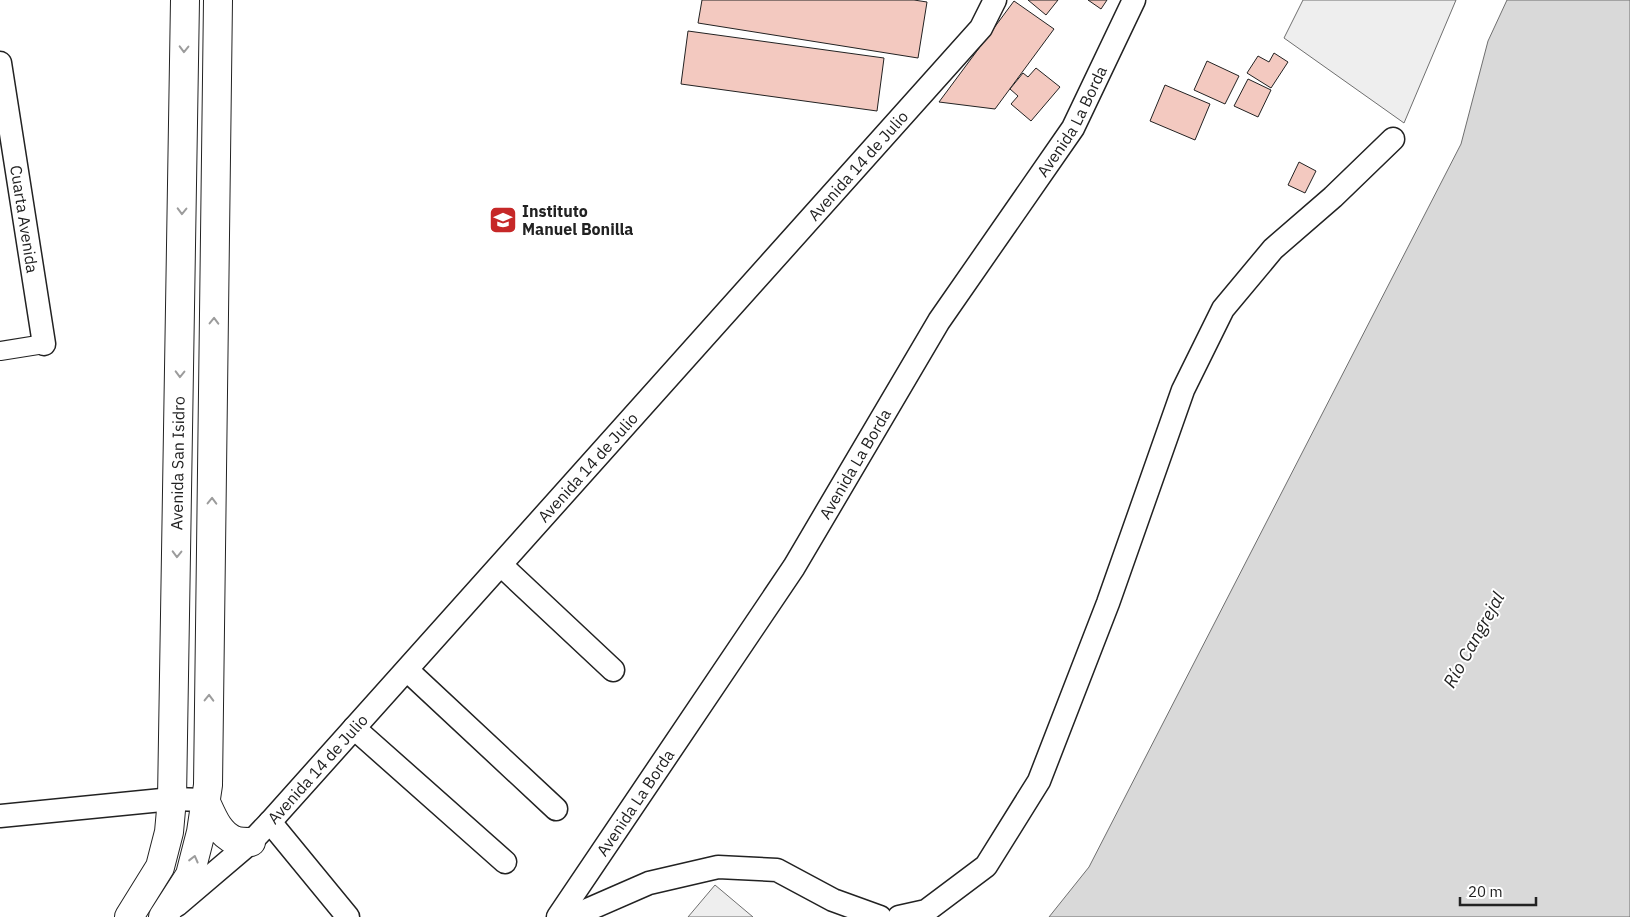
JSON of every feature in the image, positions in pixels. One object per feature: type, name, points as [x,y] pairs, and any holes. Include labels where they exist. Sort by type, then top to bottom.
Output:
[{"type":"street","name":"Avenida San Isidro","points":[[135,909],[160,867],[169,832],[172,799],[185,0]]},
{"type":"street","points":[[135,909],[162,917],[190,875],[201,832],[208,785],[218,0]]},
{"type":"street","name":"Avenida 14 de Julio","points":[[162,917],[251,842],[270,822],[981,28],[995,0]]},
{"type":"street","name":"Avenida La Borda","points":[[558,917],[794,567],[939,321],[1073,128],[1134,0]]},
{"type":"street","name":"Cuarta Avenida","points":[[0,63],[44,344]]},
{"type":"street","points":[[899,917],[926,911],[986,866],[1039,781],[1108,602],[1183,390],[1223,309],[1274,249],[1333,197],[1393,139]]},
{"type":"street","points":[[0,351],[44,344]]},
{"type":"street","points":[[501,565],[613,670]]},
{"type":"street","points":[[407,670],[556,809]]},
{"type":"street","points":[[354,728],[505,862]]},
{"type":"street","points":[[0,816],[172,799],[206,800]]},
{"type":"street","points":[[206,800],[214,821],[222,832],[235,840],[251,842]]},
{"type":"street","points":[[270,822],[348,917]]},
{"type":"street","points":[[571,917],[649,884],[718,867],[777,870],[833,900],[880,917]]},
{"type":"shaded area","points":[[1303,0],[1456,0],[1404,123],[1284,38]]},
{"type":"shaded area","points":[[715,885],[753,917],[688,917]]},
{"type":"water","name":"Río Cangrejal","points":[[1507,0],[1630,0],[1630,917],[1049,917],[1089,867],[1461,144],[1488,41]]},
{"type":"building","points":[[702,0],[914,0],[927,2],[918,58],[698,23]]},
{"type":"building","points":[[1028,0],[1058,0],[1046,15]]},
{"type":"building","points":[[1088,0],[1107,0],[1101,9]]},
{"type":"building","points":[[1014,1],[1054,29],[995,109],[939,102]]},
{"type":"building","points":[[688,31],[884,58],[877,111],[681,84]]},
{"type":"building","points":[[1274,53],[1288,62],[1271,88],[1247,73],[1258,56],[1269,62]]},
{"type":"building","points":[[1207,61],[1239,76],[1225,104],[1194,90]]},
{"type":"building","points":[[1036,68],[1060,87],[1031,121],[1011,104],[1018,96],[1010,89],[1023,73],[1028,77]]},
{"type":"building","points":[[1248,79],[1271,90],[1258,117],[1234,106]]},
{"type":"building","points":[[1165,85],[1210,104],[1195,140],[1150,121]]},
{"type":"building","points":[[1299,162],[1316,171],[1305,193],[1288,185]]},
{"type":"place","name":"Instituto Manuel Bonilla","points":[[503,220]]}]
